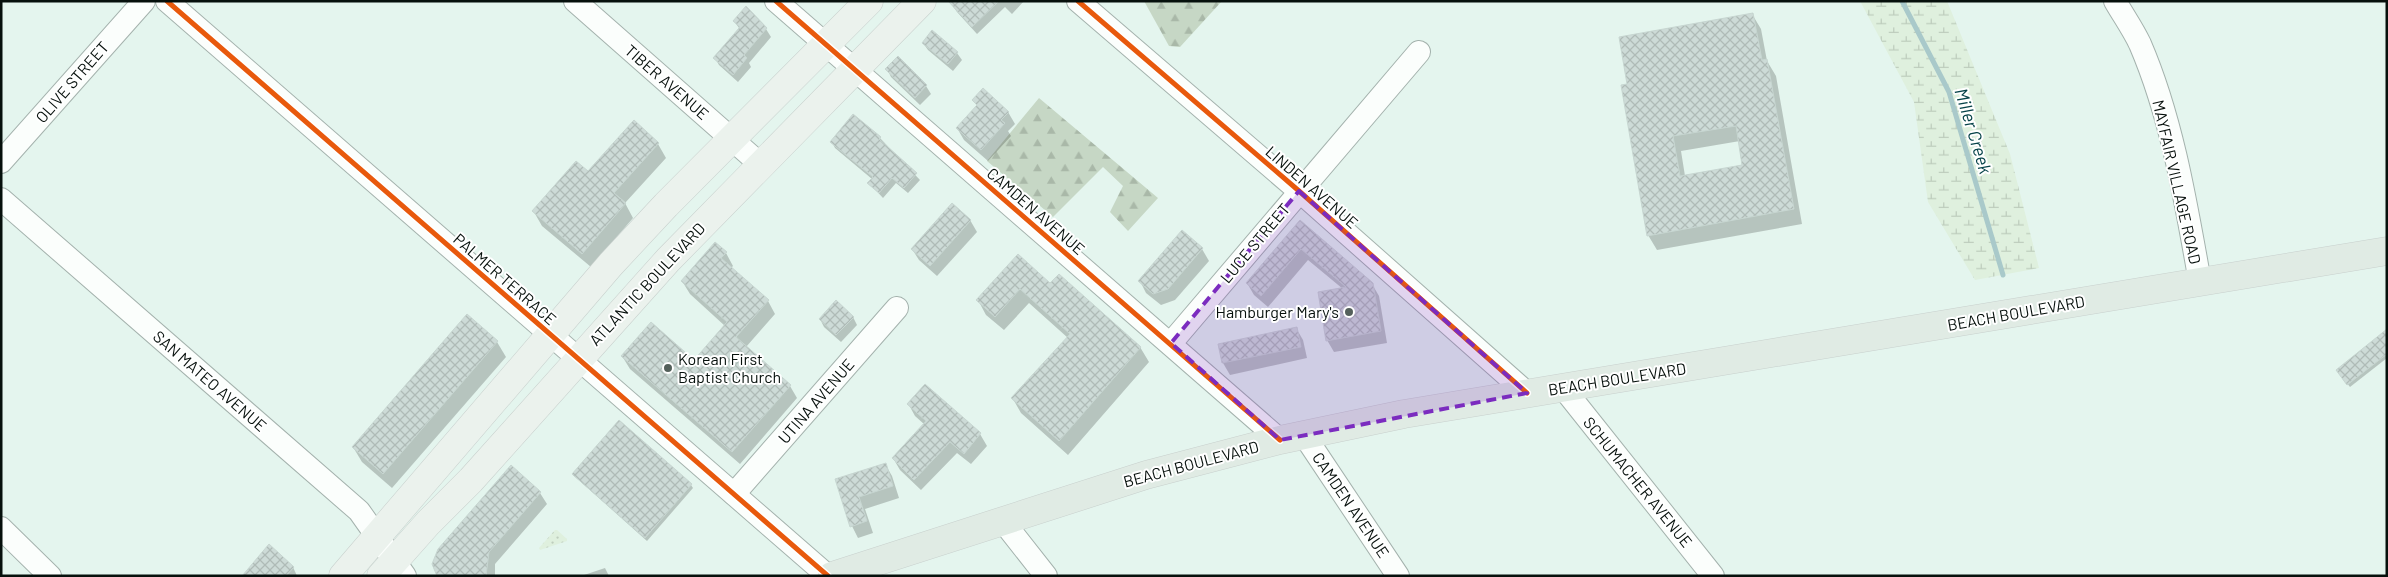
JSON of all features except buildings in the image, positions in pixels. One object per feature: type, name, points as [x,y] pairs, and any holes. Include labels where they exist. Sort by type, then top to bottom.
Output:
[{"type":"highway","name":"BEACH BOULEVARD","points":[[832,576],[1146,475],[1292,438],[1404,414],[1564,389],[2387,251]]},
{"type":"main road","points":[[343,576],[549,334],[666,205],[868,1]]},
{"type":"main road","name":"ATLANTIC BOULEVARD","points":[[394,571],[471,480],[668,260],[760,164],[922,1]]},
{"type":"street","name":"OLIVE STREET","points":[[1,162],[144,1]]},
{"type":"street","name":"PALMER TERRACE","points":[[167,1],[828,576]]},
{"type":"street","name":"TIBER AVENUE","points":[[575,1],[760,164]]},
{"type":"street","name":"CAMDEN AVENUE","points":[[776,1],[1170,344],[1292,438],[1398,576]]},
{"type":"street","name":"LINDEN AVENUE","points":[[1078,1],[1299,191],[1527,394]]},
{"type":"street","name":"MAYFAIR VILLAGE ROAD","points":[[2115,1],[2140,44],[2162,106],[2200,282]]},
{"type":"street","name":"LUCE STREET","points":[[1170,344],[1419,52]]},
{"type":"street","name":"SAN MATEO AVENUE","points":[[1,199],[359,511],[376,537],[394,571]]},
{"type":"street","name":"UTINA AVENUE","points":[[734,494],[897,308]]},
{"type":"street","name":"SCHUMACHER AVENUE","points":[[1564,389],[1713,576]]},
{"type":"street","points":[[1002,520],[1046,576]]},
{"type":"street","points":[[1,528],[50,576]]},
{"type":"highlighted area","points":[[1299,191],[1527,393],[1280,440],[1171,343]]},
{"type":"green space","points":[[1144,1],[1222,1],[1180,47],[1169,46]]},
{"type":"green space","points":[[1860,1],[1947,1],[2010,154],[2039,268],[1975,280],[1928,202],[1914,102]]},
{"type":"green space","points":[[1039,98],[1158,198],[1128,231],[1110,212],[1123,186],[1103,167],[1053,217],[987,161]]},
{"type":"green space","points":[[555,530],[567,541],[540,550],[539,548]]},
{"type":"waterway","name":"Miller Creek","points":[[1902,1],[1949,92],[2003,275]]},
{"type":"cycle path","points":[[167,1],[828,576]]},
{"type":"cycle path","points":[[776,1],[1280,440]]},
{"type":"cycle path","points":[[1078,1],[1299,191],[1527,393]]},
{"type":"place","name":"Hamburger Mary's","points":[[1349,312]]},
{"type":"place","name":"Korean First Baptist Church","points":[[668,368]]}]
